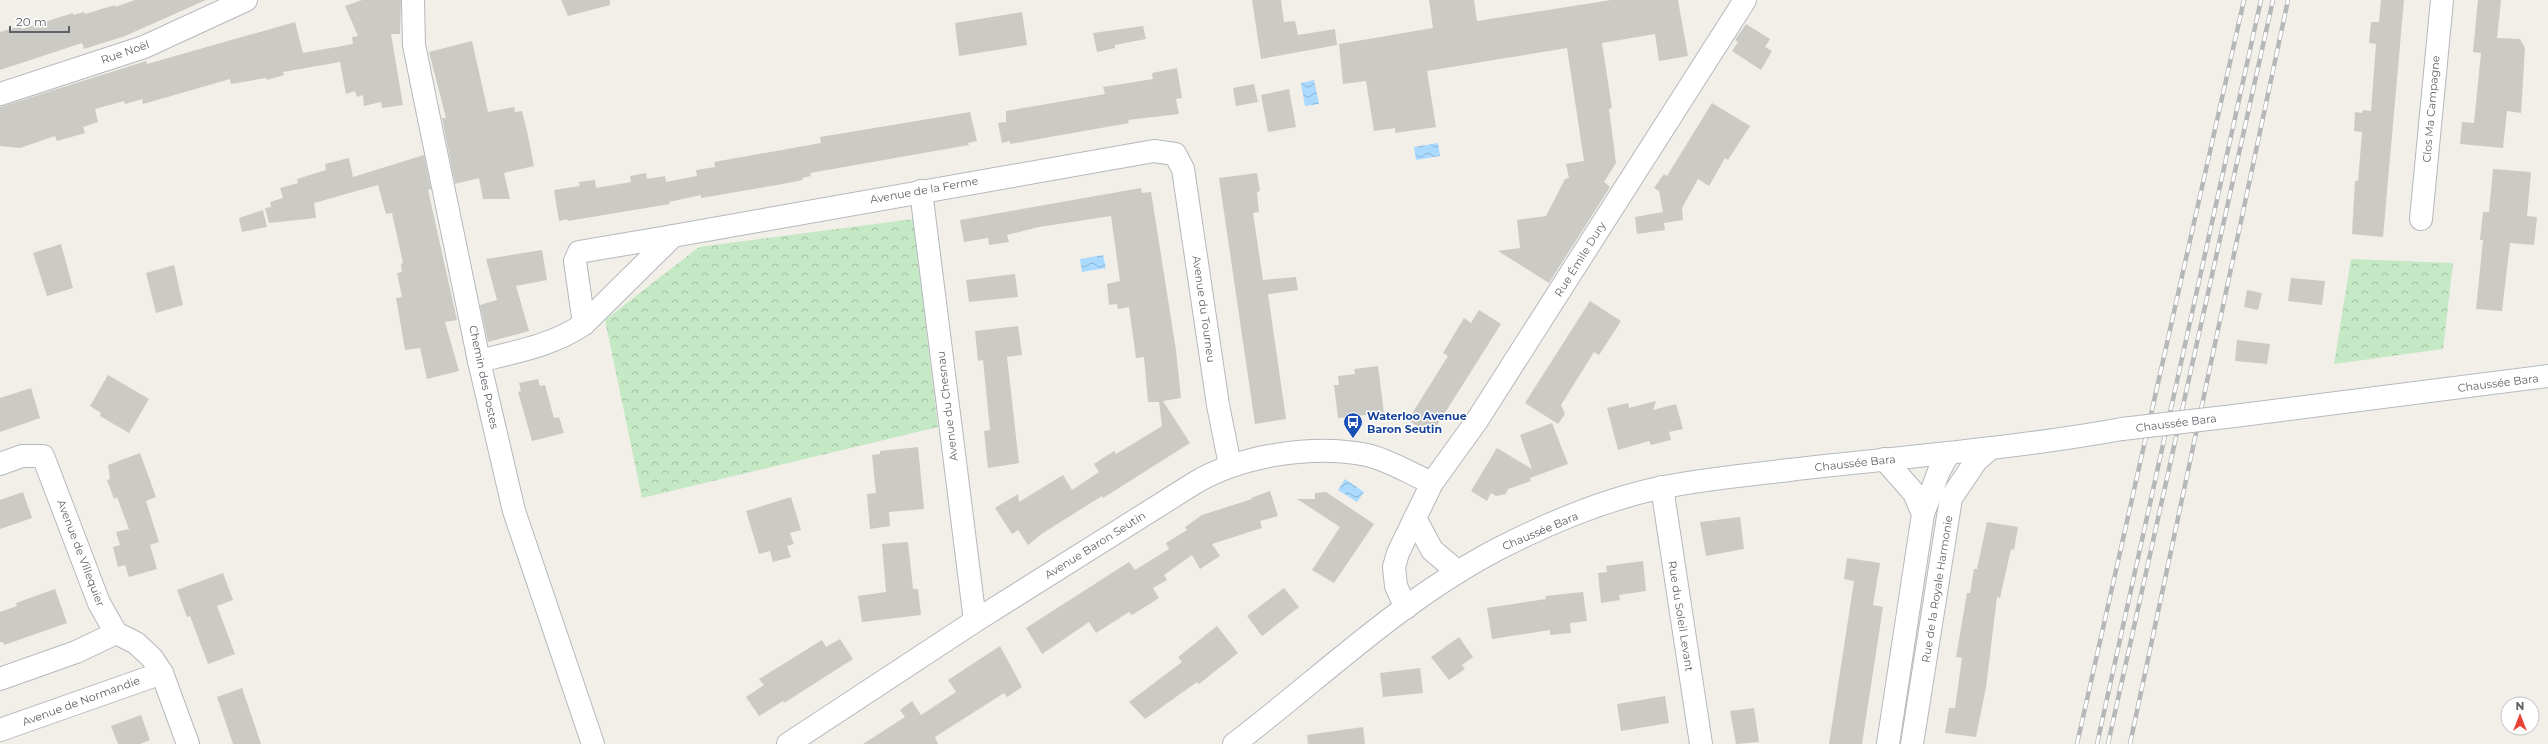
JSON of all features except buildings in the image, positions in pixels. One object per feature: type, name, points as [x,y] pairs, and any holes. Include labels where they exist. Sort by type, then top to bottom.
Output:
[{"type":"street","name":"Rue Noël","points":[[0,94],[144,46],[246,0]]},
{"type":"street","name":"Chemin des Postes","points":[[413,0],[414,45],[480,361],[514,511],[593,744]]},
{"type":"street","name":"Rue Émile Dury","points":[[1406,608],[1396,586],[1394,567],[1398,553],[1432,482],[1476,422],[1745,0]]},
{"type":"street","name":"Clos Ma Campagne","points":[[2421,219],[2442,0]]},
{"type":"street","name":"Avenue de la Ferme","points":[[584,324],[575,261],[579,252],[1154,151],[1175,154]]},
{"type":"street","name":"Avenue du Tourneu","points":[[1175,154],[1183,169],[1230,465]]},
{"type":"street","name":"Avenue du Chesnau","points":[[921,191],[966,566],[975,621]]},
{"type":"street","points":[[480,361],[554,340],[571,333],[584,324],[673,236]]},
{"type":"street","name":"Chaussée Bara","points":[[1234,744],[1371,633],[1458,572],[1500,548],[1553,524],[1662,487],[1884,459],[1990,448],[2122,429],[2548,376]]},
{"type":"street","name":"Rue de la Royale Harmonie","points":[[1912,744],[1951,498],[1976,461],[1990,448]]},
{"type":"street","name":"Avenue Baron Seutin","points":[[788,744],[975,621],[1193,484],[1230,465],[1262,458],[1319,451],[1368,455],[1432,482]]},
{"type":"street","points":[[1888,744],[1923,514],[1939,471],[1949,453]]},
{"type":"street","name":"Avenue de Villequier","points":[[0,464],[22,456],[43,456],[99,603],[116,633]]},
{"type":"street","points":[[1884,459],[1914,493],[1923,514]]},
{"type":"street","name":"Rue du Soleil Levant","points":[[1662,487],[1701,744]]},
{"type":"street","points":[[1415,518],[1432,550],[1458,572]]},
{"type":"street","points":[[0,679],[76,652],[116,633],[136,643],[152,658],[162,673],[188,744]]},
{"type":"street","name":"Avenue de Normandie","points":[[0,730],[162,673]]},
{"type":"green space","points":[[913,219],[938,427],[642,498],[605,320],[699,247]]},
{"type":"green space","points":[[2351,259],[2453,263],[2443,349],[2334,364]]},
{"type":"water","points":[[1314,80],[1319,104],[1305,106],[1301,83]]},
{"type":"water","points":[[1438,143],[1440,156],[1416,160],[1414,147]]},
{"type":"water","points":[[1103,255],[1106,268],[1082,272],[1080,259]]},
{"type":"water","points":[[1345,479],[1364,492],[1357,502],[1338,490]]},
{"type":"railway","points":[[2077,744],[2244,0]]},
{"type":"railway","points":[[2097,744],[2261,0]]},
{"type":"railway","points":[[2108,744],[2273,0]]},
{"type":"railway","points":[[2130,744],[2288,0]]},
{"type":"place","name":"Waterloo Avenue Baron Seutin","points":[[1353,439]]}]
